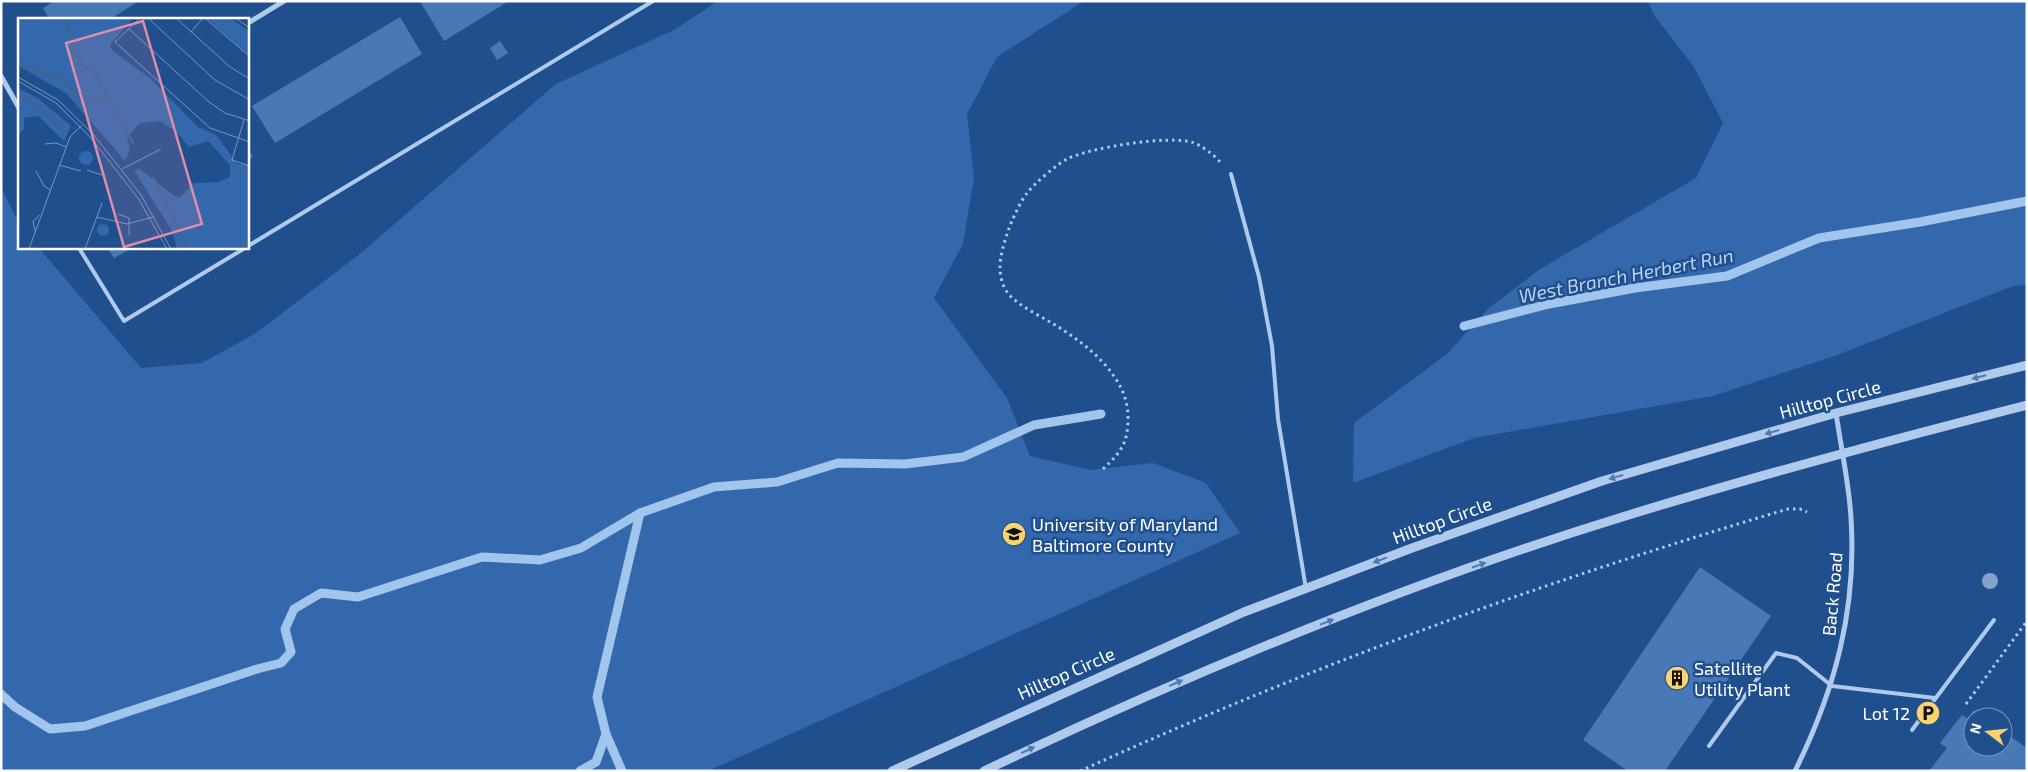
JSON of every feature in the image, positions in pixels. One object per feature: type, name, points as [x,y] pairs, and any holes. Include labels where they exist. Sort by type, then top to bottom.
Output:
[{"type":"street","points":[[249,22],[284,1]]},
{"type":"street","points":[[1,76],[18,106]]},
{"type":"street","name":"Hilltop Circle","points":[[892,771],[1244,612],[1412,548],[1602,481],[1836,413],[2027,365]]},
{"type":"street","points":[[984,771],[1076,727],[1256,649],[1424,584],[1618,518],[1842,452],[2027,405]]},
{"type":"street","name":"Back Road","points":[[1796,771],[1832,686],[1845,628],[1851,578],[1851,518],[1836,413]]},
{"type":"lane","points":[[249,245],[653,1]]},
{"type":"lane","points":[[1231,174],[1259,278],[1272,346],[1278,419],[1306,589]]},
{"type":"lane","points":[[80,249],[124,321],[243,249]]},
{"type":"lane","points":[[1912,730],[1994,620]]},
{"type":"lane","points":[[1709,746],[1776,654],[1797,658],[1832,686],[1935,698]]},
{"type":"path","points":[[1103,469],[1116,456],[1128,436],[1128,407],[1121,387],[1108,366],[1061,328],[1042,318],[1008,293],[1001,279],[1000,265],[1014,216],[1027,192],[1068,158],[1107,148],[1154,141],[1192,142],[1215,155],[1231,174]]},
{"type":"path","points":[[1080,771],[1223,707],[1441,621],[1601,566],[1727,527],[1788,509],[1800,509],[1807,512]]},
{"type":"path","points":[[1966,704],[2027,621]]},
{"type":"shaded area","points":[[718,1],[1084,1],[997,57],[967,114],[974,178],[963,244],[934,298],[1007,398],[1030,456],[1091,470],[1153,463],[1206,483],[1240,533],[708,771],[1,771],[1,188],[18,221],[18,249],[40,249],[141,368],[202,363],[256,333],[361,253],[556,84],[674,30]]},
{"type":"shaded area","points":[[1648,1],[2027,1],[2027,285],[2013,286],[1837,355],[1713,396],[1474,438],[1353,483],[1354,423],[1447,354],[1488,309],[1540,269],[1696,178],[1723,123],[1694,67],[1654,15]]},
{"type":"building","points":[[54,1],[139,1],[112,18],[48,18],[43,8]]},
{"type":"building","points":[[423,1],[509,1],[444,41],[421,3]]},
{"type":"building","points":[[400,17],[422,54],[275,143],[252,106]]},
{"type":"building","points":[[500,41],[508,53],[497,60],[490,48]]},
{"type":"building","points":[[249,150],[253,157],[249,159]]},
{"type":"building","points":[[108,249],[130,249],[114,258]]},
{"type":"building","name":"Satellite Utility Plant","points":[[1700,567],[1771,616],[1665,771],[1628,771],[1583,740]]},
{"type":"building","points":[[1962,715],[1963,757],[2013,757],[2013,738],[2027,748],[2027,771],[1929,771],[1947,748],[1940,743]]},
{"type":"waterway","name":"West Branch Herbert Run","points":[[1464,326],[1549,304],[1635,288],[1727,276],[1819,238],[1920,222],[2027,201]]},
{"type":"waterway","name":"West Branch Herbert Run","points":[[1,694],[15,707],[50,729],[85,726],[257,669],[281,663],[291,652],[285,629],[294,609],[321,593],[358,597],[482,557],[540,560],[581,548],[640,513],[714,487],[777,482],[838,463],[905,464],[963,457],[1034,425],[1101,414]]},
{"type":"waterway","points":[[580,771],[596,762],[606,734],[597,697],[640,513]]},
{"type":"waterway","points":[[606,734],[622,771]]},
{"type":"place","name":"University of Maryland Baltimore County","points":[[1014,534]]},
{"type":"place","name":"Satellite Utility Plant","points":[[1677,678]]},
{"type":"place","name":"Lot 12","points":[[1928,713]]}]
